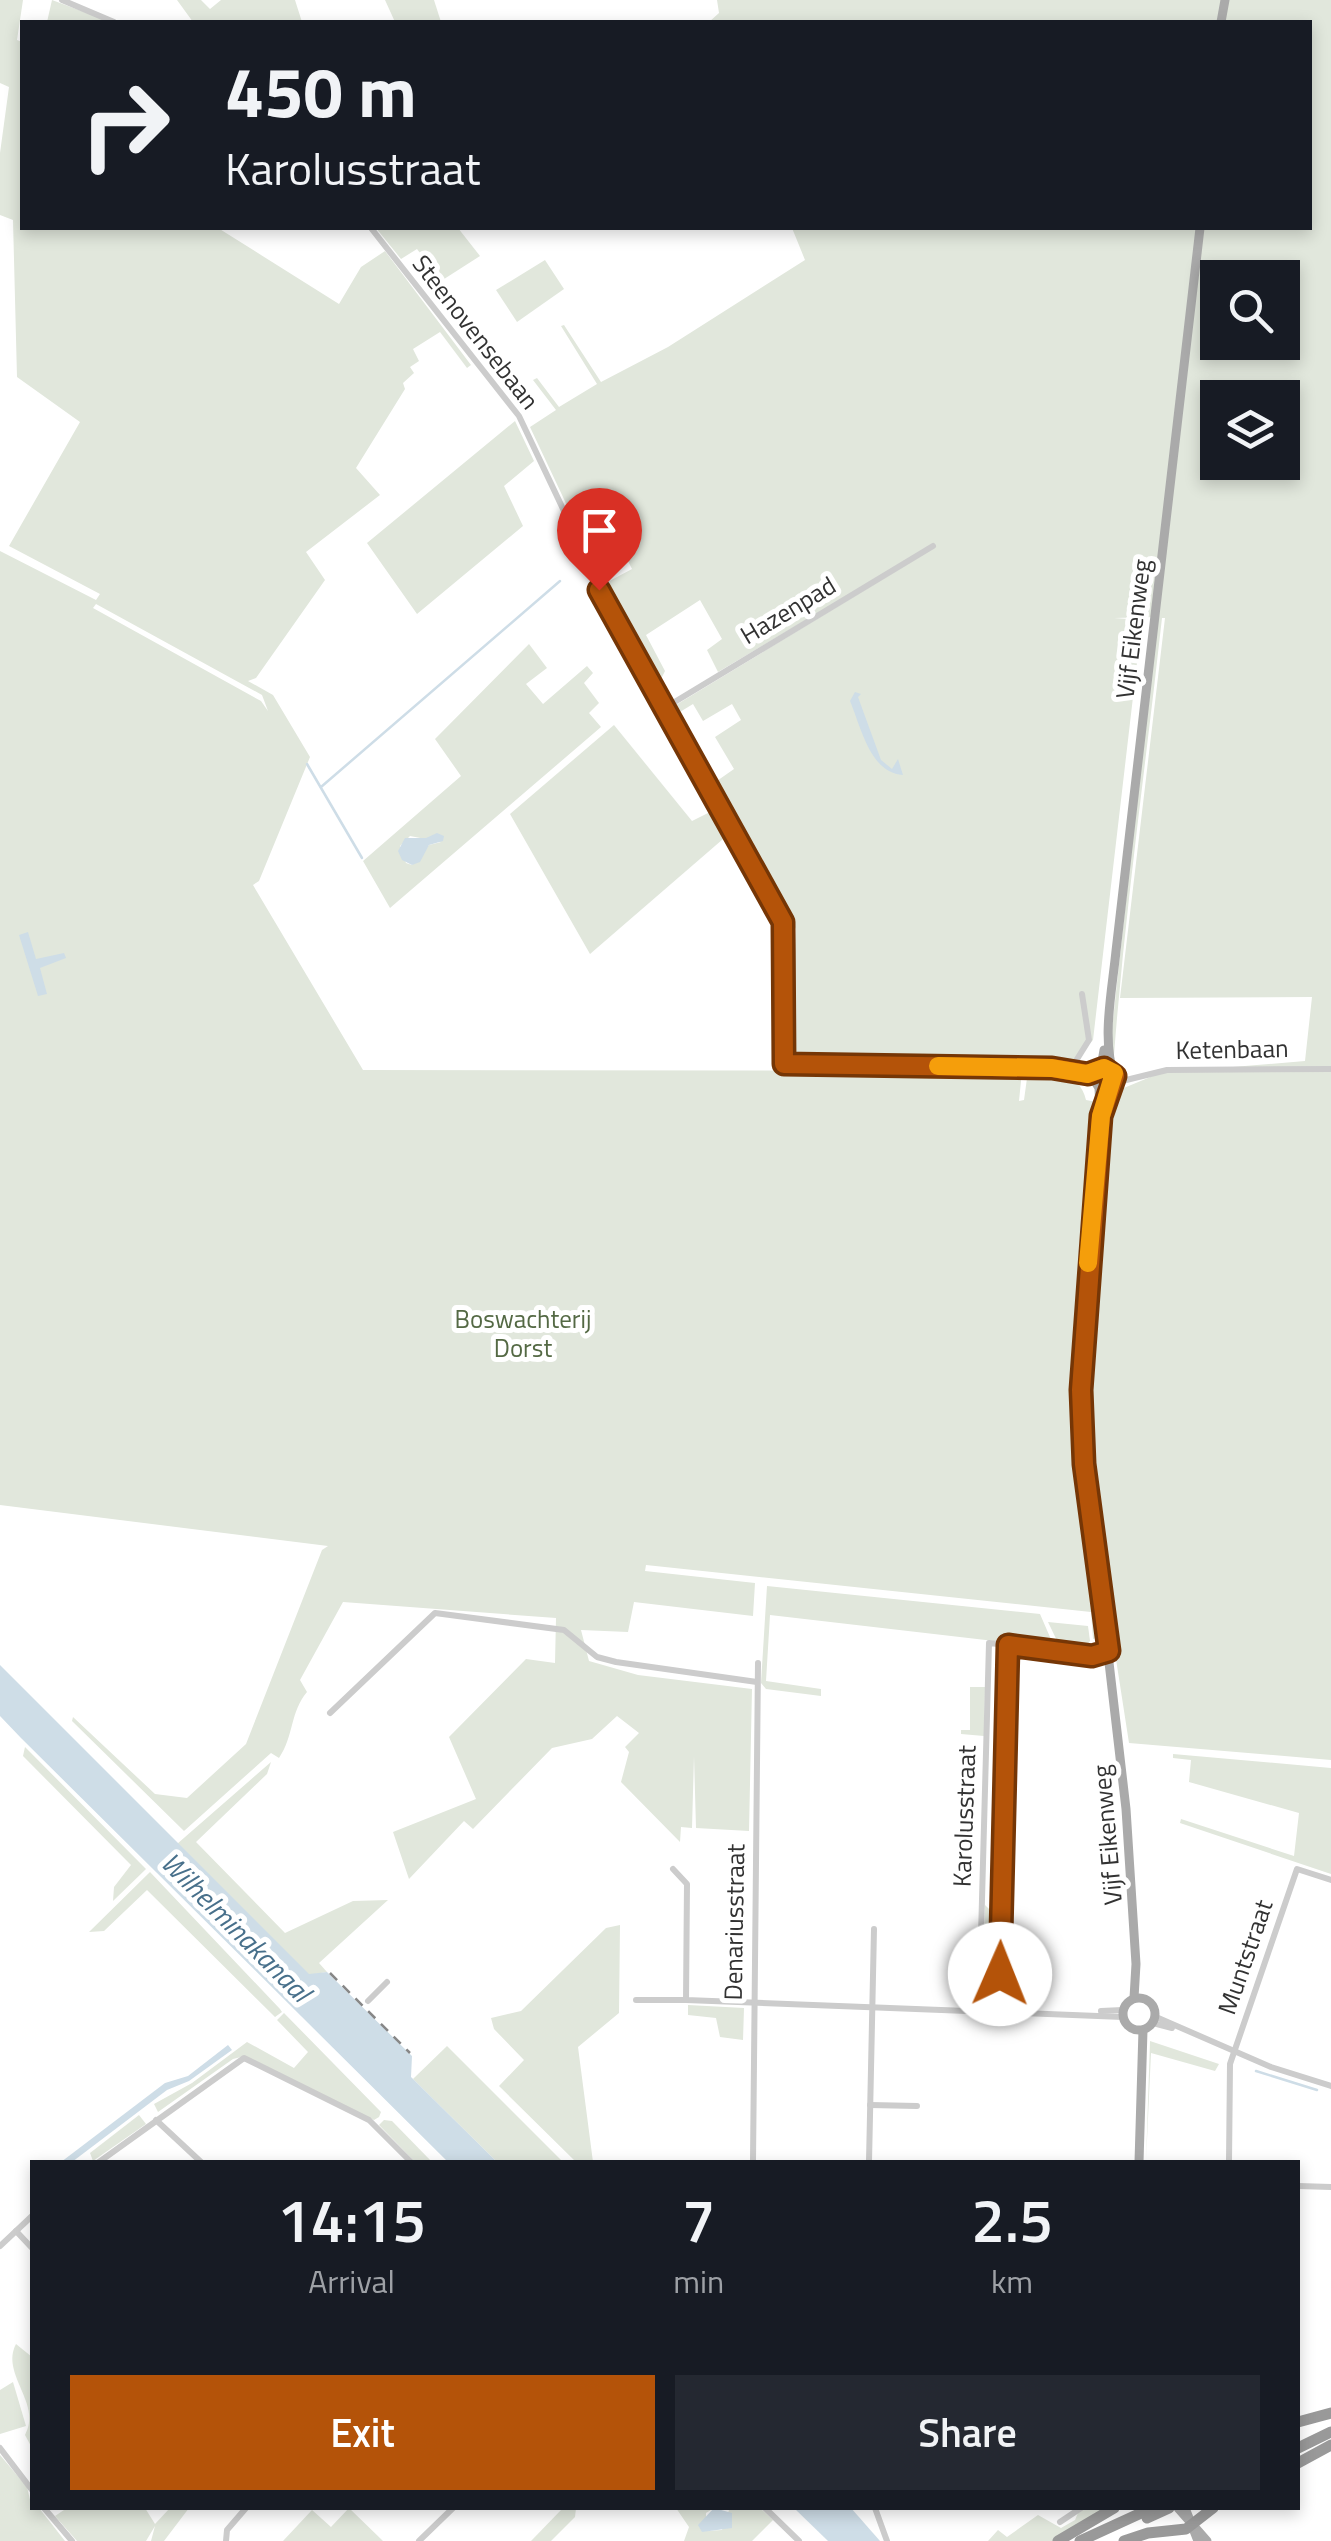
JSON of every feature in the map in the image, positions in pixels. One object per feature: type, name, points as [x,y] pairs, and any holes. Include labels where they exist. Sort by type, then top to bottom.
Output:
[{"type":"highway","points":[[1300,2421],[1331,2413]]},
{"type":"highway","points":[[1300,2439],[1331,2425]]},
{"type":"highway","points":[[1300,2447],[1331,2432]]},
{"type":"highway","points":[[1300,2461],[1331,2445]]},
{"type":"highway","points":[[1058,2541],[1111,2510]]},
{"type":"highway","points":[[1080,2541],[1148,2510]]},
{"type":"highway","points":[[1098,2541],[1166,2510]]},
{"type":"highway","points":[[1124,2541],[1148,2533],[1177,2532],[1211,2510]]},
{"type":"main road","points":[[1224,19],[1226,0]]},
{"type":"main road","name":"Vijf Eikenweg","points":[[1139,1998],[1114,1703],[1105,1651],[1081,1390],[1108,1036],[1200,230]]},
{"type":"main road","points":[[1139,2030],[1154,2020],[1153,2004],[1139,1998],[1123,2014],[1139,2030],[1139,2160]]},
{"type":"main road","points":[[1186,2510],[1198,2541]]},
{"type":"main road","points":[[1192,2523],[1207,2541]]},
{"type":"street","points":[[62,0],[109,20]]},
{"type":"street","name":"Steenovensebaan","points":[[373,230],[519,416],[599,590],[783,922],[784,1064]]},
{"type":"street","name":"Hazenpad","points":[[663,708],[933,546]]},
{"type":"street","points":[[1070,1072],[1089,1040],[1082,994]]},
{"type":"street","name":"Ketenbaan","points":[[784,1064],[1052,1068],[1136,1080],[1167,1070],[1331,1068]]},
{"type":"street","points":[[330,1713],[435,1613],[564,1630],[596,1657],[757,1682]]},
{"type":"street","name":"Karolusstraat","points":[[979,2009],[989,1643],[1008,1645],[1000,2010]]},
{"type":"street","points":[[1008,1645],[1087,1654],[1105,1651]]},
{"type":"street","name":"Denariusstraat","points":[[753,2160],[758,1663]]},
{"type":"street","name":"Muntstraat","points":[[1331,1880],[1297,1868],[1233,2050],[1331,2086]]},
{"type":"street","points":[[673,1869],[687,1884],[686,2000]]},
{"type":"street","points":[[869,2160],[874,1929]]},
{"type":"street","points":[[368,2001],[387,1982]]},
{"type":"street","points":[[636,2000],[1123,2014]]},
{"type":"street","points":[[1154,2020],[1233,2050],[1229,2160]]},
{"type":"street","points":[[102,2160],[244,2058],[370,2120],[410,2160]]},
{"type":"street","points":[[870,2105],[917,2106]]},
{"type":"street","points":[[156,2120],[199,2160]]},
{"type":"street","points":[[1300,2186],[1331,2187]]},
{"type":"street","points":[[0,2246],[30,2218]]},
{"type":"street","points":[[16,2231],[30,2246]]},
{"type":"street","points":[[0,2448],[30,2487]]},
{"type":"street","points":[[46,2510],[72,2541]]},
{"type":"street","points":[[226,2541],[227,2530],[244,2510]]},
{"type":"street","points":[[419,2541],[451,2510]]},
{"type":"street","points":[[767,2510],[799,2541]]},
{"type":"street","points":[[876,2510],[887,2541]]},
{"type":"street","points":[[1060,2522],[1079,2510]]},
{"type":"green space","name":"Boswachterij Dorst","points":[[0,0],[23,0],[17,40],[20,230],[221,230],[339,304],[361,267],[385,251],[471,365],[467,368],[440,332],[413,349],[419,361],[410,367],[414,373],[403,383],[405,389],[356,468],[380,495],[306,552],[325,580],[256,678],[248,681],[273,695],[310,757],[259,881],[253,885],[363,1070],[1022,1071],[1019,1101],[1024,1100],[1028,1071],[1037,1071],[1064,1075],[1078,1084],[1086,1100],[1112,1105],[1119,1090],[1160,1073],[1305,1061],[1312,997],[1120,998],[1165,618],[1136,836],[1114,1055],[1110,1047],[1157,617],[1114,618],[1142,620],[1093,1040],[1068,1065],[790,1060],[796,929],[714,783],[734,769],[715,737],[741,720],[732,704],[703,721],[693,704],[675,715],[671,708],[929,551],[927,548],[718,672],[707,650],[722,639],[700,600],[646,635],[665,671],[658,685],[602,585],[632,569],[607,519],[579,531],[530,427],[556,410],[533,380],[537,378],[559,407],[597,384],[561,326],[564,325],[601,382],[668,347],[805,260],[793,230],[1312,230],[1312,20],[711,20],[719,13],[717,0],[1331,0],[1331,1760],[1129,1743],[1109,1614],[1097,1613],[1100,1637],[1093,1639],[1091,1612],[646,1565],[645,1571],[755,1583],[753,1616],[634,1602],[628,1632],[581,1630],[589,1661],[638,1675],[752,1689],[749,1831],[696,1828],[694,1756],[692,1828],[681,1827],[680,1842],[621,1782],[629,1752],[625,1747],[639,1733],[617,1716],[592,1739],[552,1748],[473,1829],[464,1821],[409,1879],[393,1832],[476,1799],[449,1737],[526,1659],[555,1663],[556,1618],[343,1602],[300,1680],[307,1692],[279,1758],[271,1753],[184,1831],[72,1721],[73,1717],[155,1794],[187,1798],[246,1744],[322,1550],[328,1546],[0,1505],[0,551],[96,600],[100,594],[9,546],[80,422],[17,377],[13,220],[0,215],[0,153],[9,87],[0,83]],"holes":[[[96,604],[262,695],[268,711],[261,701],[93,608]]]},
{"type":"green space","points":[[52,0],[106,20],[47,20]]},
{"type":"green space","points":[[177,0],[201,0],[210,9],[221,0],[295,0],[301,20],[192,20]]},
{"type":"green space","points":[[385,0],[434,0],[440,20],[394,20]]},
{"type":"green space","points":[[378,230],[460,230],[480,256],[441,281],[417,249],[401,259]]},
{"type":"green space","points":[[545,260],[564,289],[517,322],[496,290]]},
{"type":"green space","points":[[515,421],[534,461],[504,486],[523,526],[417,614],[367,543]]},
{"type":"green space","points":[[529,644],[547,668],[526,684],[543,704],[587,666],[593,673],[584,683],[599,703],[589,713],[601,727],[390,908],[363,861],[461,776],[435,739]],"holes":[[[410,836],[441,842],[429,845],[412,865],[406,863],[400,846]]]},
{"type":"green space","points":[[614,725],[692,821],[716,809],[730,833],[590,954],[510,814]]},
{"type":"green space","points":[[767,1586],[1040,1614],[1053,1644],[1046,1647],[770,1615],[766,1681],[821,1689],[821,1696],[766,1689],[761,1683]]},
{"type":"green space","points":[[1048,1622],[1088,1626],[1090,1641],[1082,1651],[1061,1649]]},
{"type":"green space","points":[[970,1687],[985,1687],[984,1736],[961,1734],[961,1730],[970,1730]]},
{"type":"green space","points":[[25,1747],[146,1869],[113,1901],[114,1887],[131,1865],[23,1756]]},
{"type":"green space","points":[[1173,1754],[1331,1768],[1331,1874],[1180,1823],[1181,1819],[1294,1856],[1299,1813],[1189,1782],[1191,1760],[1173,1758]]},
{"type":"green space","points":[[271,1762],[267,1774],[196,1842],[285,1933],[353,1901],[388,1900],[319,1963],[327,1972],[309,1975],[177,1844]]},
{"type":"green space","points":[[150,1872],[282,2012],[275,2017],[147,1890],[104,1931],[89,1932]]},
{"type":"green space","points":[[985,1905],[998,1918],[995,2004],[990,2008],[983,2000]]},
{"type":"green space","points":[[620,1925],[619,2013],[578,2047],[593,2160],[574,2160],[499,2086],[524,2060],[494,2029],[491,2018],[521,2011],[606,1928]]},
{"type":"green space","points":[[688,2005],[744,2008],[743,2040],[720,2037],[716,2018],[688,2015]]},
{"type":"green space","points":[[284,2013],[381,2112],[379,2117],[374,2120],[245,2056],[233,2059],[158,2112],[154,2104],[192,2083],[247,2042],[294,2068],[308,2052],[277,2020]]},
{"type":"green space","points":[[1150,2041],[1219,2064],[1215,2071],[1151,2053],[1146,2160]]},
{"type":"green space","points":[[447,2046],[561,2160],[495,2160],[413,2079]]},
{"type":"green space","points":[[139,2115],[146,2124],[94,2160],[90,2153]]},
{"type":"green space","points":[[384,2120],[392,2121],[430,2160],[413,2160],[379,2125]]},
{"type":"green space","points":[[16,2344],[30,2355],[30,2444],[25,2435],[29,2412],[13,2367]]},
{"type":"green space","points":[[13,2382],[26,2426],[0,2434],[0,2390]]},
{"type":"green space","points":[[0,2455],[27,2487],[30,2510],[41,2510],[65,2541],[0,2541]]},
{"type":"green space","points":[[64,2510],[146,2510],[155,2524],[168,2510],[187,2510],[164,2541],[151,2541],[155,2526],[146,2541],[77,2541],[55,2516]]},
{"type":"green space","points":[[312,2510],[331,2527],[351,2510],[383,2541],[283,2541]]},
{"type":"green space","points":[[561,2510],[576,2510],[575,2517],[551,2541],[531,2541]]},
{"type":"green space","points":[[677,2510],[711,2510],[706,2513],[706,2531],[722,2530],[729,2510],[762,2510],[773,2520],[752,2541],[684,2541],[689,2527]]},
{"type":"green space","points":[[1079,2510],[1108,2510],[1054,2541],[988,2541],[998,2530],[1007,2537],[1038,2515],[1061,2528],[1075,2520]]},
{"type":"water","points":[[855,692],[861,694],[858,697],[881,760],[892,769],[898,759],[903,775],[882,766],[868,747],[850,701]]},
{"type":"water","points":[[437,833],[444,836],[443,841],[429,845],[420,862],[412,865],[402,860],[398,851],[405,838],[426,838]]},
{"type":"water","points":[[28,932],[36,959],[64,953],[66,958],[40,968],[47,994],[38,996],[19,935]]},
{"type":"water","name":"Wilhelminakanaal","points":[[0,1665],[309,1974],[327,1972],[412,2056],[411,2077],[495,2160],[446,2160],[0,1716]]},
{"type":"water","points":[[228,2045],[232,2050],[189,2081],[167,2090],[75,2160],[64,2160],[165,2083],[188,2076]]},
{"type":"water","points":[[712,2510],[732,2513],[732,2528],[702,2532],[698,2525]]},
{"type":"water","points":[[796,2510],[853,2510],[880,2541],[828,2541]]},
{"type":"waterway","points":[[321,787],[560,581]]},
{"type":"waterway","points":[[307,764],[362,858]]},
{"type":"waterway","points":[[1256,2071],[1317,2090]]},
{"type":"railway","points":[[330,1973],[410,2053]]},
{"type":"slow traffic","points":[[938,1066],[1052,1068],[1087,1074],[1104,1068],[1114,1073],[1115,1081],[1106,1092],[1101,1116],[1088,1263]]},
{"type":"route","points":[[599,590],[783,922],[784,1064],[1052,1068],[1087,1074],[1104,1068],[1115,1076],[1106,1092],[1101,1116],[1081,1390],[1084,1464],[1109,1651],[1092,1656],[1008,1645],[1000,1974]]}]
